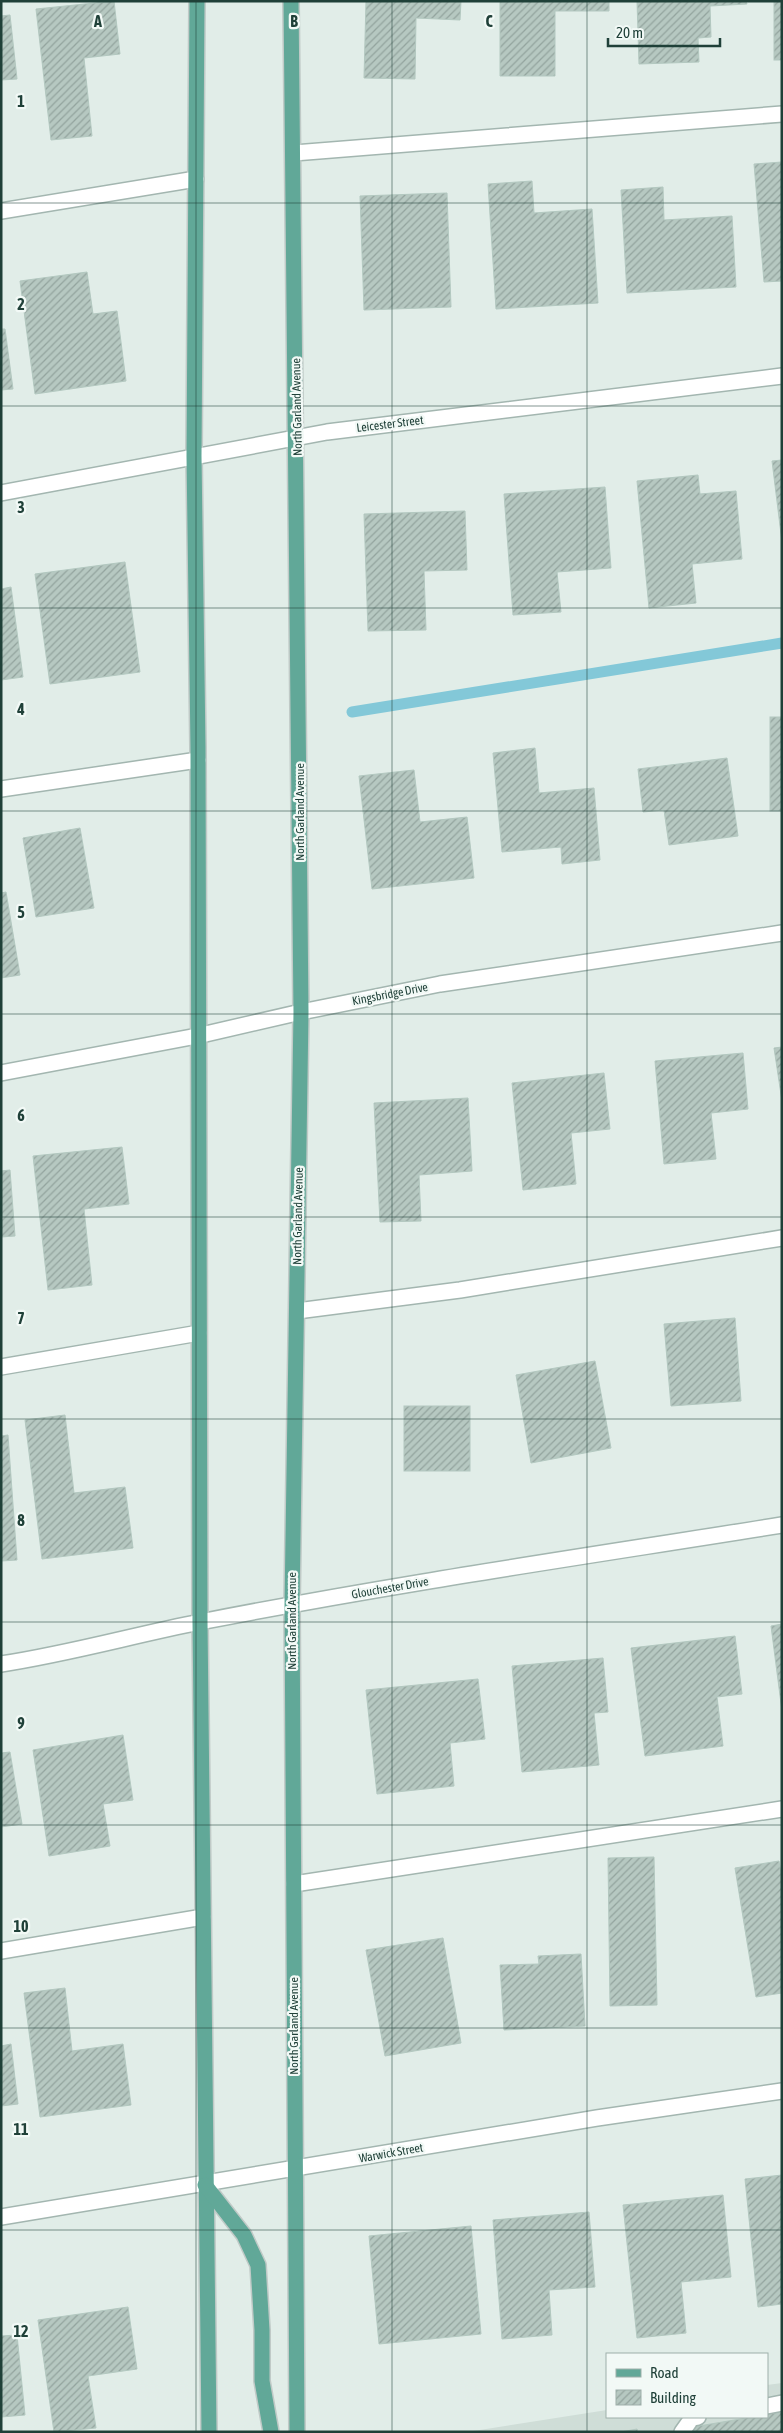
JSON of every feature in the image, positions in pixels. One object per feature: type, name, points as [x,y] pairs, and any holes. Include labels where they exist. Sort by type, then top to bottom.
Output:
[{"type":"main road","points":[[196,1],[194,456],[198,760],[197,1036],[200,1622],[209,2432]]},
{"type":"main road","name":"North Garland Avenue","points":[[291,1],[297,437],[301,1012],[292,1605],[298,2432]]},
{"type":"main road","points":[[205,2185],[244,2234],[258,2265],[262,2330],[262,2381],[271,2432]]},
{"type":"street","points":[[294,153],[782,114]]},
{"type":"street","points":[[1,211],[196,179]]},
{"type":"street","name":"Leicester Street","points":[[1,493],[297,437],[782,376]]},
{"type":"street","points":[[1,789],[198,760]]},
{"type":"street","name":"Kingsbridge Drive","points":[[1,1073],[197,1036],[301,1012],[440,984],[782,933]]},
{"type":"street","points":[[297,1311],[460,1290],[782,1238]]},
{"type":"street","points":[[1,1367],[199,1333]]},
{"type":"street","name":"Glouchester Drive","points":[[1,1664],[200,1622],[292,1605],[475,1573],[782,1526]]},
{"type":"street","points":[[294,1884],[782,1810]]},
{"type":"street","points":[[1,1951],[203,1916]]},
{"type":"street","name":"Warwick Street","points":[[1,2217],[205,2185],[597,2118],[782,2091]]},
{"type":"street","points":[[768,2406],[782,2403]]},
{"type":"street","points":[[682,2432],[692,2418]]},
{"type":"shaded area","points":[[782,2383],[782,2432],[467,2432],[606,2410],[606,2418],[768,2418],[768,2385]]},
{"type":"building","points":[[114,1],[120,54],[84,58],[92,136],[51,140],[36,9]]},
{"type":"building","points":[[366,1],[461,1],[460,20],[416,18],[415,79],[364,78]]},
{"type":"building","points":[[500,1],[609,1],[609,11],[555,11],[555,76],[500,76]]},
{"type":"building","points":[[637,1],[746,1],[747,4],[710,6],[711,37],[698,38],[699,62],[639,64]]},
{"type":"building","points":[[774,1],[782,1],[782,60],[774,60]]},
{"type":"building","points":[[10,15],[17,79],[1,80],[1,16]]},
{"type":"building","points":[[782,162],[782,281],[764,282],[754,164]]},
{"type":"building","points":[[532,181],[534,213],[592,209],[598,303],[496,309],[488,184]]},
{"type":"building","points":[[663,187],[664,220],[732,216],[736,287],[627,293],[621,190]]},
{"type":"building","points":[[447,193],[451,307],[364,310],[360,196]]},
{"type":"building","points":[[87,272],[93,314],[117,311],[126,381],[35,394],[20,281]]},
{"type":"building","points":[[1,329],[5,329],[13,389],[1,390]]},
{"type":"building","points":[[782,460],[782,542],[772,461]]},
{"type":"building","points":[[698,475],[700,494],[736,491],[742,559],[692,564],[696,603],[649,608],[637,481]]},
{"type":"building","points":[[605,487],[611,568],[557,572],[561,612],[513,615],[504,494]]},
{"type":"building","points":[[465,511],[467,570],[424,571],[426,630],[368,631],[364,514]]},
{"type":"building","points":[[125,562],[140,672],[50,684],[35,574]]},
{"type":"building","points":[[11,587],[23,677],[1,680],[1,589]]},
{"type":"building","points":[[770,717],[782,717],[782,811],[770,811]]},
{"type":"building","points":[[535,748],[539,793],[594,788],[600,860],[562,864],[561,847],[502,852],[493,753]]},
{"type":"building","points":[[727,758],[738,836],[669,845],[664,810],[643,812],[638,769]]},
{"type":"building","points":[[414,770],[420,822],[467,817],[474,878],[372,889],[359,776]]},
{"type":"building","points":[[80,828],[94,908],[36,917],[23,838]]},
{"type":"building","points":[[6,892],[20,975],[1,978],[1,893]]},
{"type":"building","points":[[782,1047],[782,1101],[774,1048]]},
{"type":"building","points":[[743,1053],[748,1109],[711,1113],[716,1159],[664,1164],[655,1061]]},
{"type":"building","points":[[604,1073],[610,1129],[571,1133],[576,1184],[523,1190],[512,1083]]},
{"type":"building","points":[[468,1098],[472,1171],[419,1175],[421,1221],[380,1222],[374,1103]]},
{"type":"building","points":[[122,1147],[129,1204],[84,1209],[92,1285],[48,1290],[33,1156]]},
{"type":"building","points":[[10,1170],[15,1236],[1,1237],[1,1171]]},
{"type":"building","points":[[735,1318],[741,1401],[671,1406],[664,1324]]},
{"type":"building","points":[[595,1361],[611,1448],[531,1463],[516,1375]]},
{"type":"building","points":[[404,1406],[470,1406],[470,1471],[404,1471]]},
{"type":"building","points":[[65,1415],[74,1493],[125,1487],[133,1548],[42,1559],[25,1420]]},
{"type":"building","points":[[8,1435],[17,1560],[1,1561],[1,1436]]},
{"type":"building","points":[[782,1624],[782,1711],[771,1626]]},
{"type":"building","points":[[735,1636],[742,1694],[717,1697],[723,1746],[645,1756],[631,1648]]},
{"type":"building","points":[[603,1658],[608,1712],[594,1713],[599,1765],[522,1772],[512,1666]]},
{"type":"building","points":[[478,1679],[485,1739],[450,1743],[454,1786],[377,1794],[366,1690]]},
{"type":"building","points":[[123,1735],[133,1800],[103,1804],[110,1846],[49,1856],[33,1750]]},
{"type":"building","points":[[10,1752],[22,1824],[1,1827],[1,1753]]},
{"type":"building","points":[[654,1857],[657,2005],[610,2006],[608,1858]]},
{"type":"building","points":[[779,1861],[782,1880],[782,1993],[756,1997],[735,1868]]},
{"type":"building","points":[[443,1938],[461,2043],[385,2056],[366,1950]]},
{"type":"building","points":[[581,1954],[585,2026],[504,2030],[500,1965],[539,1964],[538,1956]]},
{"type":"building","points":[[65,1988],[72,2051],[123,2044],[131,2105],[40,2117],[24,1993]]},
{"type":"building","points":[[11,2044],[18,2104],[1,2106],[1,2046]]},
{"type":"building","points":[[782,2175],[782,2304],[758,2307],[745,2179]]},
{"type":"building","points":[[723,2195],[731,2277],[681,2282],[686,2333],[637,2338],[623,2205]]},
{"type":"building","points":[[589,2212],[595,2287],[549,2290],[552,2335],[502,2339],[493,2220]]},
{"type":"building","points":[[471,2226],[481,2334],[379,2344],[369,2236]]},
{"type":"building","points":[[128,2307],[137,2369],[88,2376],[96,2428],[54,2432],[38,2320]]},
{"type":"building","points":[[17,2335],[25,2415],[1,2417],[1,2336]]},
{"type":"building","points":[[782,2412],[782,2432],[693,2432],[693,2427],[746,2418],[768,2418],[768,2414]]},
{"type":"building","points":[[637,2429],[638,2432],[621,2432]]},
{"type":"waterway","points":[[352,712],[782,643]]}]
